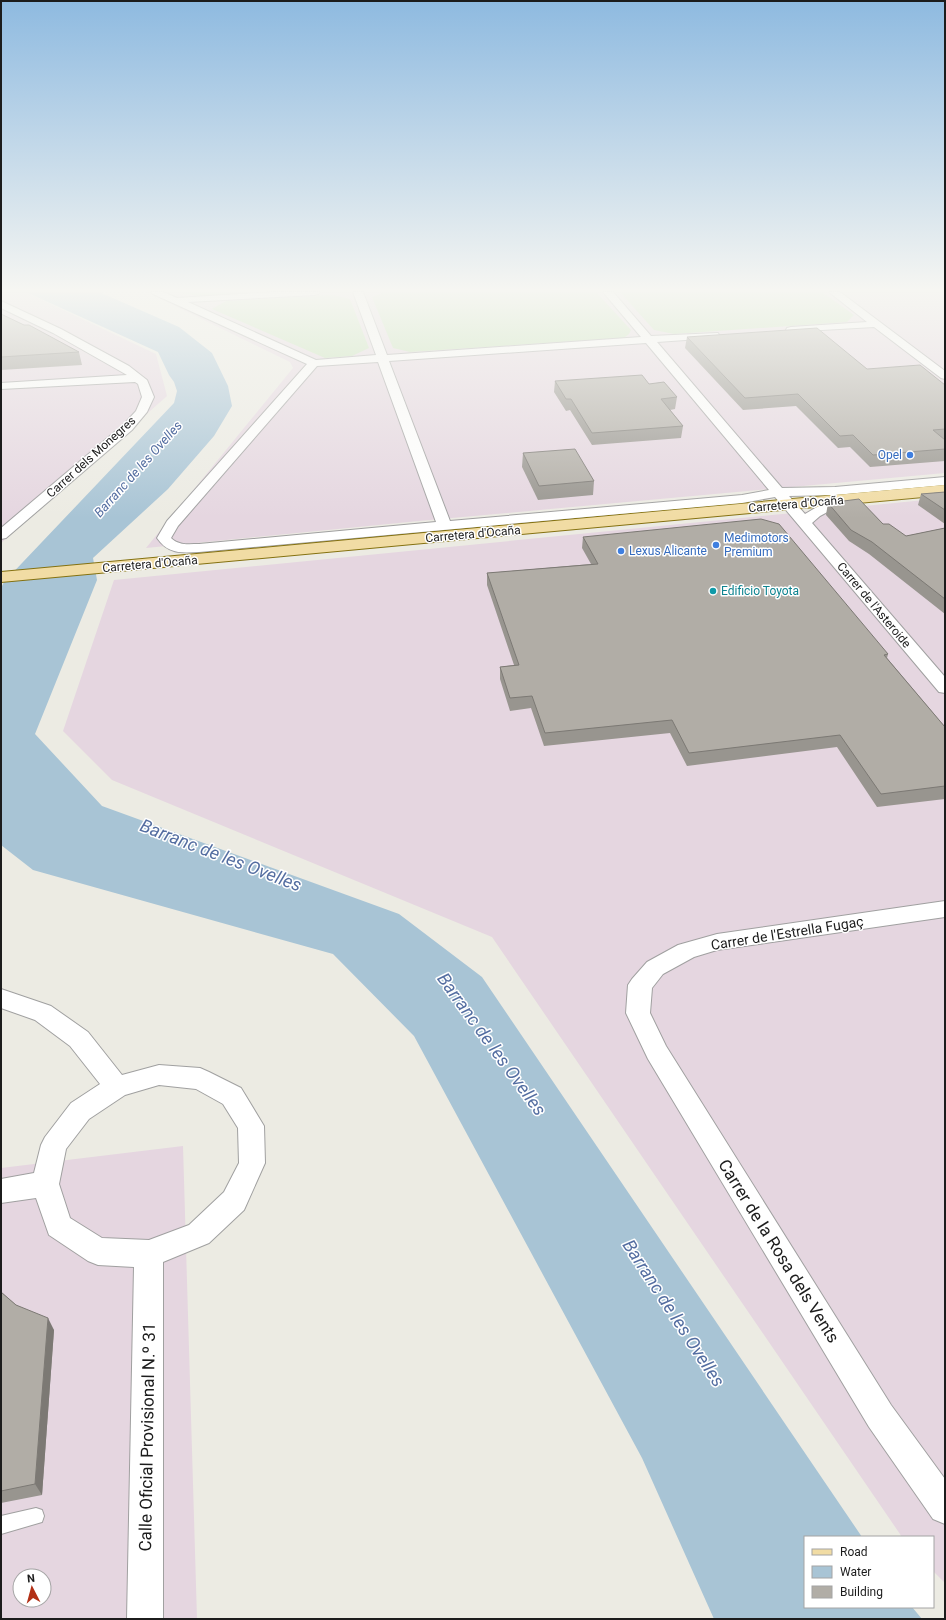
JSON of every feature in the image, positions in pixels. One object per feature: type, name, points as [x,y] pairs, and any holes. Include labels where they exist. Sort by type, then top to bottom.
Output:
[{"type":"main road","name":"Carretera d'Ocaña","points":[[1,577],[108,565],[786,499],[945,486]]},
{"type":"main road","name":"Carretera d'Ocaña","points":[[786,499],[839,500],[945,490]]},
{"type":"main road","name":"Carretera d'Ocaña","points":[[1,572],[108,565]]},
{"type":"street","name":"Carrer dels Monegres","points":[[1,535],[128,427],[141,412],[148,397],[143,382],[124,368]]},
{"type":"street","name":"Carretera d'Ocaña","points":[[310,368],[172,524],[164,538],[167,544],[177,548],[199,548],[742,499],[786,499],[834,491],[945,481]]},
{"type":"street","points":[[387,368],[444,525]]},
{"type":"street","name":"Carrer de l'Asteroide","points":[[672,368],[786,499],[945,688]]},
{"type":"street","points":[[934,368],[945,376]]},
{"type":"street","points":[[1,386],[137,378]]},
{"type":"street","points":[[804,522],[815,512],[839,500]]},
{"type":"street","name":"Carrer de l'Estrella Fugaç","points":[[640,985],[654,968],[686,951],[717,942],[945,909]]},
{"type":"street","name":"Carrer de la Rosa dels Vents","points":[[640,985],[638,1013],[657,1052],[880,1416],[945,1507]]},
{"type":"street","points":[[1,998],[43,1013],[78,1039],[117,1087]]},
{"type":"street","points":[[160,1075],[200,1079],[232,1096],[251,1126],[252,1163],[234,1201],[199,1234],[149,1254],[98,1252],[59,1226],[44,1184],[54,1145],[80,1111],[117,1087],[160,1075]]},
{"type":"street","points":[[1,1191],[44,1184]]},
{"type":"street","name":"Calle Oficial Provisional N.º 31","points":[[145,1619],[149,1254]]},
{"type":"lane","points":[[1,1525],[36,1516]]},
{"type":"shaded area","points":[[1,368],[160,368],[167,396],[1,543]]},
{"type":"shaded area","points":[[293,368],[945,368],[945,473],[419,521],[146,548]]},
{"type":"shaded area","points":[[945,498],[945,1583],[934,1572],[934,1536],[901,1536],[492,937],[112,780],[63,731],[114,580]]},
{"type":"shaded area","points":[[183,1146],[197,1619],[1,1619],[1,1168]]},
{"type":"water","name":"Barranc de les Ovelles","points":[[165,368],[219,368],[228,386],[232,406],[214,436],[168,489],[93,558],[97,580],[35,734],[102,806],[399,914],[482,977],[861,1536],[804,1536],[804,1608],[913,1608],[922,1619],[714,1619],[642,1458],[414,1036],[333,954],[33,870],[1,845],[1,588],[4,582],[174,403],[177,391],[174,382]]},
{"type":"building","points":[[716,368],[865,368],[867,369],[923,368],[945,385],[945,429],[933,430],[945,440],[945,449],[873,455],[853,435],[840,436],[798,394],[745,398]]},
{"type":"building","points":[[642,375],[649,384],[664,382],[677,397],[661,399],[683,426],[592,433],[571,399],[566,399],[555,381]]},
{"type":"building","points":[[575,449],[594,481],[539,486],[523,453]]},
{"type":"building","points":[[945,492],[945,510],[921,494]]},
{"type":"building","points":[[859,499],[883,524],[889,524],[906,536],[945,528],[945,599],[872,542],[851,530],[828,503]]},
{"type":"building","points":[[761,519],[779,524],[888,654],[884,655],[945,727],[945,786],[881,794],[840,735],[689,753],[672,720],[545,733],[532,696],[510,698],[500,667],[519,665],[487,573],[598,564],[583,537]]},
{"type":"building","points":[[1,1292],[16,1305],[48,1318],[35,1484],[1,1491]]},
{"type":"place","name":"Opel","points":[[910,455]]},
{"type":"place","name":"Medimotors Premium","points":[[716,545]]},
{"type":"place","name":"Lexus Alicante","points":[[621,551]]},
{"type":"place","name":"Edificio Toyota","points":[[713,591]]}]
